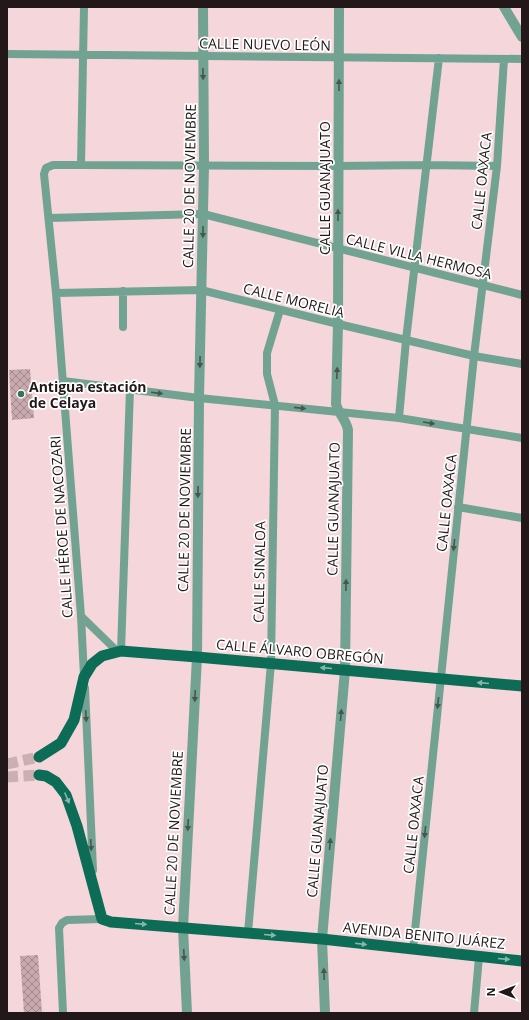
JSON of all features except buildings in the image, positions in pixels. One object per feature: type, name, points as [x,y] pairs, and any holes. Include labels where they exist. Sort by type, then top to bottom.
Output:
[{"type":"main road","name":"CALLE ÁLVARO OBREGÓN","points":[[84,677],[92,664],[102,656],[119,652],[271,663],[522,686]]},
{"type":"main road","points":[[39,757],[61,743],[74,720],[84,677]]},
{"type":"main road","points":[[39,775],[46,776],[56,782],[66,795],[102,918]]},
{"type":"main road","name":"AVENIDA BENITO JUÁREZ","points":[[102,918],[111,922],[322,939],[522,961]]},
{"type":"street","points":[[84,7],[81,165],[497,166]]},
{"type":"street","name":"CALLE 20 DE NOVIEMBRE","points":[[187,1013],[182,928],[197,657],[199,398],[204,166],[203,7]]},
{"type":"street","name":"CALLE GUANAJUATO","points":[[325,1013],[322,939],[344,670],[348,430],[346,422],[338,412],[336,404],[338,324],[339,7]]},
{"type":"street","points":[[504,7],[522,38]]},
{"type":"street","name":"CALLE NUEVO LEÓN","points":[[7,54],[522,59]]},
{"type":"street","points":[[399,418],[414,268],[439,58]]},
{"type":"street","name":"CALLE OAXACA","points":[[413,950],[466,429],[497,166],[504,59]]},
{"type":"street","name":"CALLE HÉROE DE NACOZARI","points":[[81,165],[52,165],[46,168],[44,174],[56,293],[81,616],[93,885]]},
{"type":"street","name":"CALLE VILLA HERMOSA","points":[[49,218],[203,214],[522,295]]},
{"type":"street","name":"CALLE MORELIA","points":[[56,293],[201,290],[474,356],[522,364]]},
{"type":"street","points":[[123,292],[123,327]]},
{"type":"street","name":"CALLE SINALOA","points":[[248,933],[271,663],[274,406],[267,374],[267,353],[280,310]]},
{"type":"street","points":[[63,381],[199,398],[399,418],[522,438]]},
{"type":"street","points":[[119,652],[130,389]]},
{"type":"street","points":[[458,507],[522,518]]},
{"type":"street","points":[[81,616],[119,652]]},
{"type":"street","points":[[63,1013],[59,928],[67,920],[102,918]]},
{"type":"street","points":[[474,1013],[479,957]]},
{"type":"tunnel","points":[[7,764],[39,757]]},
{"type":"tunnel","points":[[7,777],[39,775]]},
{"type":"place","name":"Antigua estación de Celaya","points":[[21,394]]}]
